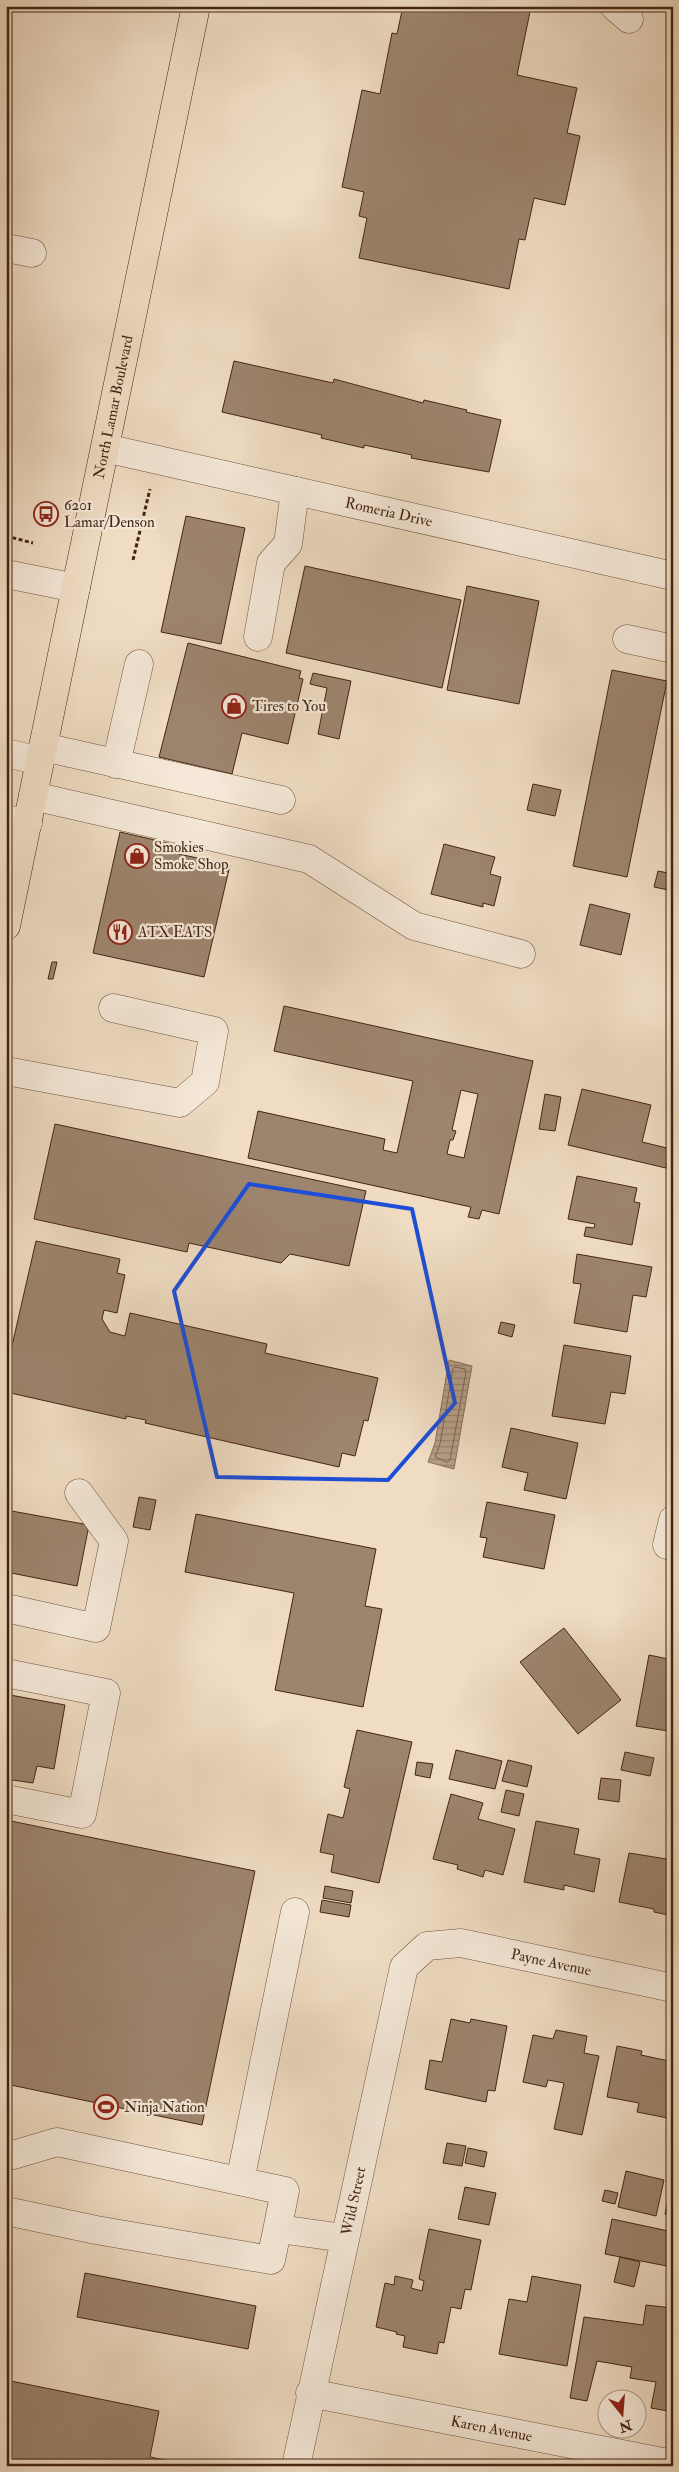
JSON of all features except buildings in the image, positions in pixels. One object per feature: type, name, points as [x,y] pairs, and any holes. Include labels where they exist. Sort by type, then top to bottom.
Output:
[{"type":"main road","name":"North Lamar Boulevard","points":[[6,926],[17,821],[33,796],[196,6]]},
{"type":"street","name":"Romeria Drive","points":[[105,448],[673,576]]},
{"type":"street","points":[[258,637],[271,563],[288,544],[295,491]]},
{"type":"street","points":[[6,574],[76,588]]},
{"type":"street","points":[[627,639],[673,649]]},
{"type":"street","points":[[116,764],[138,664]]},
{"type":"street","points":[[6,754],[42,754],[116,764],[281,800]]},
{"type":"street","points":[[33,796],[309,859],[414,926],[521,954]]},
{"type":"street","points":[[6,1071],[180,1103],[205,1082],[214,1030],[114,1008]]},
{"type":"street","points":[[6,1608],[96,1628],[114,1541],[79,1493]]},
{"type":"street","points":[[6,1672],[106,1693],[82,1814],[6,1799]]},
{"type":"street","points":[[240,2181],[295,1912]]},
{"type":"street","name":"Payne Avenue","points":[[427,1946],[461,1943],[673,1988]]},
{"type":"street","name":"Wild Street","points":[[296,2466],[310,2393],[404,1967],[427,1946]]},
{"type":"street","points":[[6,2154],[13,2155],[57,2142],[285,2191],[272,2260],[96,2230],[6,2211]]},
{"type":"street","points":[[279,2229],[344,2238]]},
{"type":"street","name":"Karen Avenue","points":[[310,2393],[673,2464]]},
{"type":"path","points":[[133,560],[150,488]]},
{"type":"path","points":[[6,536],[33,543]]},
{"type":"highlighted area","points":[[249,1184],[412,1209],[455,1403],[388,1480],[217,1477],[174,1291]]},
{"type":"water","points":[[449,1360],[472,1366],[454,1469],[428,1462],[435,1443]]},
{"type":"place","name":"6201 Lamar/Denson","points":[[46,514]]},
{"type":"place","name":"Tires to You","points":[[234,706]]},
{"type":"place","name":"Smokies Smoke Shop","points":[[137,856]]},
{"type":"place","name":"ATX EATS","points":[[120,932]]},
{"type":"place","name":"Ninja Nation","points":[[106,2107]]}]
